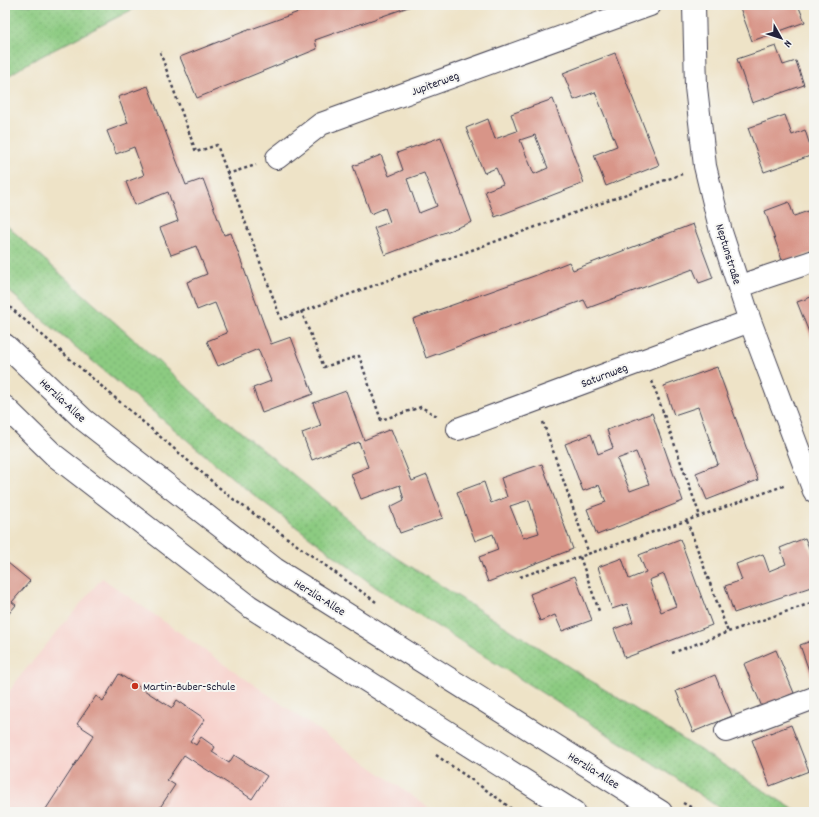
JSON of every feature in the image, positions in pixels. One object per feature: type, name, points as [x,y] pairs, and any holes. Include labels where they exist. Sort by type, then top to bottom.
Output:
[{"type":"main road","name":"Jupiterweg","points":[[277,158],[321,124],[650,5]]},
{"type":"main road","name":"Neptunstraße","points":[[694,5],[696,86],[705,166],[722,232],[750,322],[812,481]]},
{"type":"main road","points":[[739,287],[760,278],[777,274],[814,261]]},
{"type":"main road","name":"Saturnweg","points":[[458,428],[536,401],[750,322]]},
{"type":"main road","name":"Herzlia-Allee","points":[[5,345],[84,420],[275,569],[661,812]]},
{"type":"main road","points":[[5,407],[54,454],[248,606],[574,812]]},
{"type":"main road","points":[[726,731],[814,698]]},
{"type":"path","points":[[160,52],[196,152],[217,145],[281,319],[705,166]]},
{"type":"path","points":[[227,174],[277,158]]},
{"type":"path","points":[[5,303],[229,496],[382,607]]},
{"type":"path","points":[[301,311],[324,367],[359,356],[381,420],[421,407],[458,428]]},
{"type":"path","points":[[644,360],[700,516]]},
{"type":"path","points":[[536,401],[589,554]]},
{"type":"path","points":[[520,577],[700,516],[812,481]]},
{"type":"path","points":[[687,521],[728,632]]},
{"type":"path","points":[[580,557],[599,611]]},
{"type":"path","points":[[672,653],[814,602]]},
{"type":"path","points":[[680,801],[700,812]]},
{"type":"shaded area","name":"Martin-Buber-Schule","points":[[102,578],[435,812],[5,812],[5,697],[22,674]]},
{"type":"green space","points":[[13,5],[141,5],[30,62],[5,78],[5,10]]},
{"type":"green space","points":[[5,224],[199,398],[391,554],[793,809],[801,812],[725,812],[670,774],[377,588],[241,485],[5,288]]},
{"type":"building","points":[[301,5],[414,5],[315,40],[317,49],[197,98],[180,57],[304,10]]},
{"type":"building","points":[[739,5],[798,5],[805,22],[752,41]]},
{"type":"building","points":[[776,46],[783,65],[796,61],[804,85],[752,103],[737,59]]},
{"type":"building","points":[[615,53],[659,165],[606,186],[594,155],[617,146],[595,92],[574,100],[563,73]]},
{"type":"building","points":[[148,86],[186,185],[203,179],[224,235],[231,233],[271,344],[291,337],[313,394],[262,413],[253,388],[271,381],[258,349],[218,366],[207,341],[227,333],[215,303],[197,310],[187,282],[207,274],[196,246],[171,255],[160,228],[178,221],[168,192],[135,205],[126,182],[144,175],[134,147],[116,154],[107,131],[128,123],[118,97]]},
{"type":"building","points":[[553,99],[584,183],[495,217],[485,191],[503,184],[496,168],[484,173],[466,128],[488,119],[495,139],[517,131],[511,114]],"holes":[[[535,135],[548,168],[534,174],[520,140]]]},
{"type":"building","points":[[785,115],[792,135],[805,130],[813,155],[764,172],[748,128]]},
{"type":"building","points":[[441,137],[472,222],[385,255],[374,228],[390,222],[385,208],[371,214],[353,166],[381,155],[389,176],[403,170],[397,153]],"holes":[[[424,173],[437,206],[419,213],[407,179]]]},
{"type":"building","points":[[789,202],[794,216],[814,209],[814,252],[783,263],[765,211]]},
{"type":"building","points":[[693,224],[713,278],[699,283],[693,269],[588,308],[584,300],[426,358],[413,319],[569,262],[573,270]]},
{"type":"building","points":[[814,296],[814,345],[797,302]]},
{"type":"building","points":[[717,367],[758,480],[707,500],[696,473],[718,464],[698,407],[674,415],[664,386]]},
{"type":"building","points":[[346,391],[364,440],[391,429],[412,481],[427,475],[443,518],[400,533],[390,507],[404,500],[400,485],[361,499],[351,474],[368,467],[359,442],[312,460],[302,433],[321,426],[313,403]]},
{"type":"building","points":[[652,413],[683,501],[597,535],[587,509],[606,502],[599,485],[583,491],[565,444],[591,434],[598,454],[613,448],[607,430]],"holes":[[[636,452],[649,484],[630,491],[617,459]]]},
{"type":"building","points":[[542,464],[573,549],[488,582],[479,557],[498,550],[493,534],[475,541],[457,492],[484,482],[491,503],[507,497],[501,478]],"holes":[[[529,500],[539,533],[523,538],[510,506]]]},
{"type":"building","points":[[805,538],[814,560],[814,586],[734,613],[725,586],[742,580],[736,564],[763,554],[769,571],[786,564],[780,548]]},
{"type":"building","points":[[680,539],[712,625],[625,658],[614,629],[633,622],[627,604],[612,609],[598,567],[622,558],[629,579],[646,572],[639,555]],"holes":[[[664,574],[676,606],[661,612],[649,580]]]},
{"type":"building","points":[[8,563],[30,581],[12,602],[16,605],[6,617],[5,566]]},
{"type":"building","points":[[575,576],[592,620],[562,631],[555,615],[540,621],[530,594]]},
{"type":"building","points":[[814,640],[814,685],[800,645]]},
{"type":"building","points":[[776,650],[794,693],[762,707],[744,664]]},
{"type":"building","points":[[119,674],[172,708],[177,700],[205,719],[190,741],[196,745],[201,737],[215,747],[212,752],[229,763],[234,755],[267,776],[252,799],[184,755],[167,780],[175,785],[157,812],[44,812],[94,735],[77,724],[96,696],[103,701]]},
{"type":"building","points":[[715,675],[732,716],[693,732],[676,691]]},
{"type":"building","points":[[791,725],[809,771],[770,786],[752,740]]},
{"type":"place","name":"Martin-Buber-Schule","points":[[135,686]]}]
